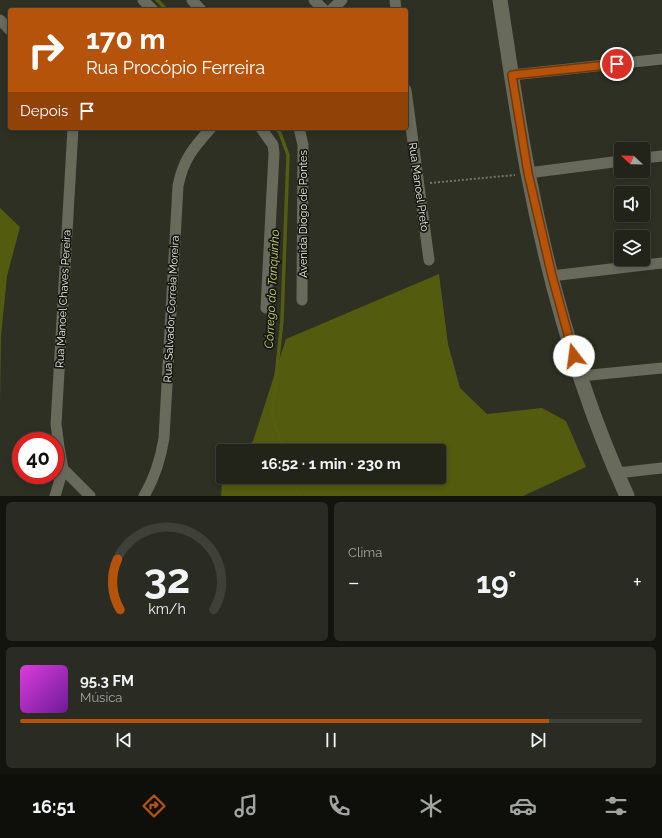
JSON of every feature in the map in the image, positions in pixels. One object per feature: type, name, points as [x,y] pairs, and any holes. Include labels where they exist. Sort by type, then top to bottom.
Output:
[{"type":"street","points":[[143,0],[151,8]]},
{"type":"street","points":[[192,0],[199,8]]},
{"type":"street","points":[[314,0],[322,8]]},
{"type":"street","points":[[333,8],[342,0]]},
{"type":"street","points":[[500,0],[528,173],[552,276],[574,356],[617,473],[627,496]]},
{"type":"street","points":[[0,20],[8,28]]},
{"type":"street","points":[[512,75],[662,59]]},
{"type":"street","name":"Rua Manoel Preto","points":[[408,106],[428,260]]},
{"type":"street","name":"Rua Manoel Chaves Pereira","points":[[57,432],[73,130]]},
{"type":"street","name":"Rua Salvador Correia Moreira","points":[[144,496],[153,479],[164,438],[178,186],[186,160],[192,149],[209,130]]},
{"type":"street","points":[[262,130],[272,145],[274,153],[266,308]]},
{"type":"street","name":"Avenida Diogo de Pontes","points":[[299,130],[303,145],[302,300]]},
{"type":"street","points":[[650,157],[662,156]]},
{"type":"street","points":[[528,173],[614,162]]},
{"type":"street","points":[[552,276],[662,263]]},
{"type":"street","points":[[581,376],[662,368]]},
{"type":"street","points":[[617,473],[662,468]]},
{"type":"street","points":[[64,470],[90,496]]},
{"type":"street","points":[[54,496],[58,484]]},
{"type":"path","points":[[418,184],[528,173]]},
{"type":"green space","points":[[0,208],[20,227],[7,276],[1,336],[0,406]]},
{"type":"green space","points":[[439,274],[448,344],[460,388],[487,414],[542,408],[566,421],[586,467],[523,496],[221,496],[222,484],[446,484],[446,444],[250,444],[253,441],[286,339]]},
{"type":"waterway","points":[[157,0],[165,8]]},
{"type":"waterway","name":"Córrego do Tanquinho","points":[[278,130],[288,155],[282,320],[272,415],[282,444]]},
{"type":"waterway","name":"Córrego do Tanquinho","points":[[296,484],[300,496]]},
{"type":"route","points":[[574,356],[552,276],[528,173],[512,75],[617,64]]}]
